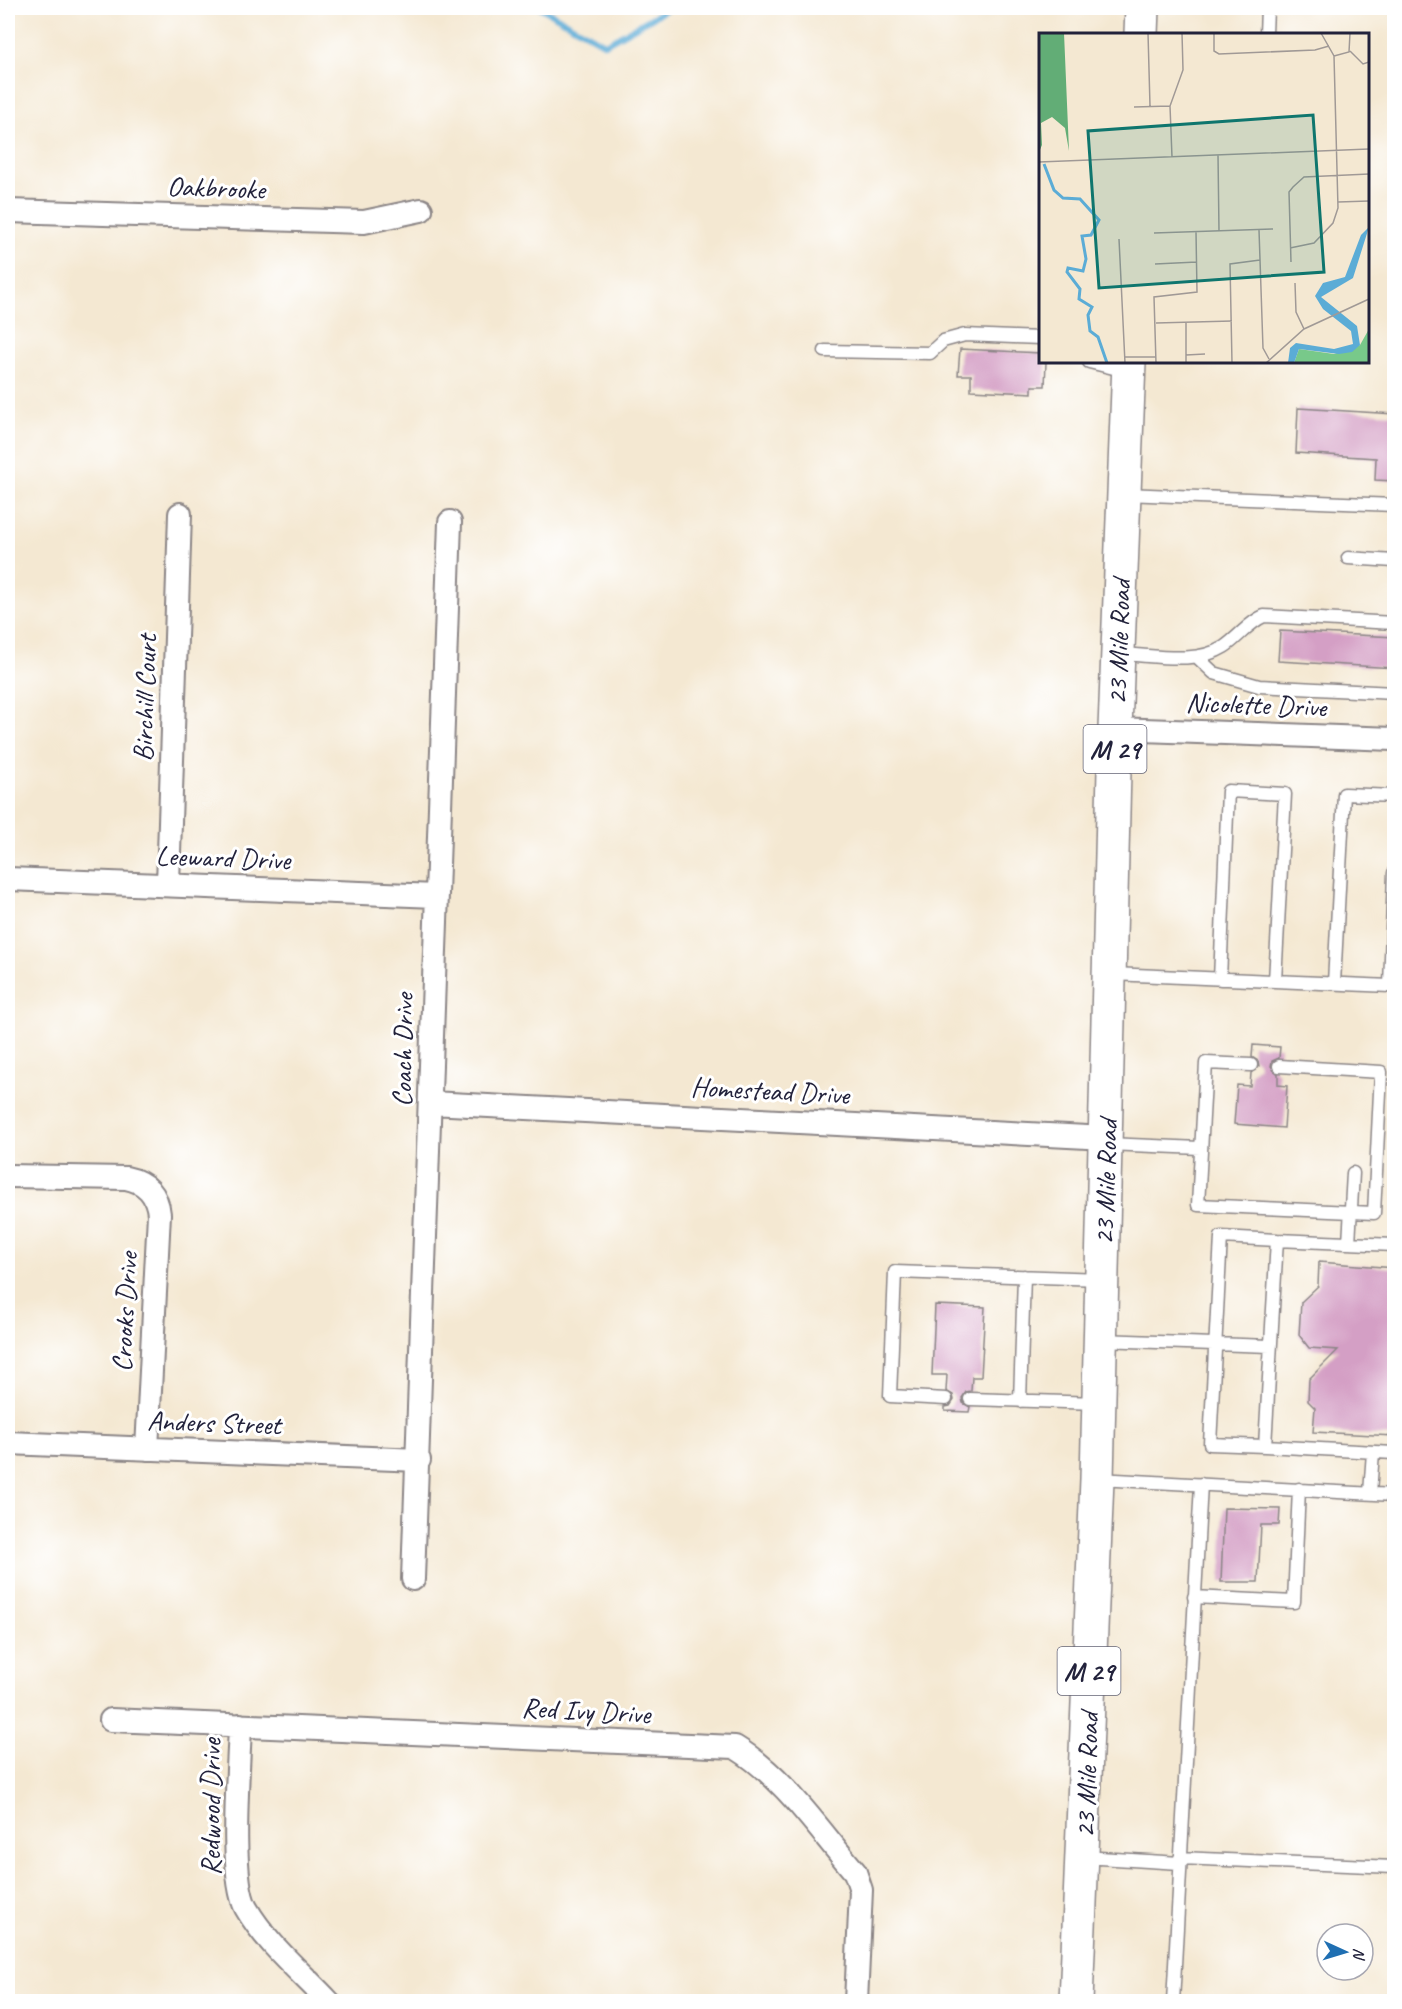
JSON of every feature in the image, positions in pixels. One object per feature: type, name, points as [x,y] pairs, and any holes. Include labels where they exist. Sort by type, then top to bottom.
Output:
[{"type":"main road","points":[[1141,33],[1142,8]]},
{"type":"main road","name":"23 Mile Road","points":[[1076,2001],[1097,1479],[1107,1141],[1115,729],[1129,366]]},
{"type":"street","name":"Oakbrooke","points":[[8,211],[364,222],[421,210]]},
{"type":"street","name":"Birchill Court","points":[[168,884],[180,514]]},
{"type":"street","name":"Coach Drive","points":[[413,1579],[450,522]]},
{"type":"street","name":"Nicolette Drive","points":[[1115,729],[1395,739]]},
{"type":"street","name":"Leeward Drive","points":[[8,879],[436,896]]},
{"type":"street","name":"Homestead Drive","points":[[431,1103],[1107,1141]]},
{"type":"street","name":"Crooks Drive","points":[[8,1176],[126,1178],[142,1184],[153,1194],[159,1214],[147,1449]]},
{"type":"street","name":"Anders Street","points":[[8,1443],[418,1460]]},
{"type":"street","name":"Red Ivy Drive","points":[[111,1720],[735,1746],[753,1757],[779,1783],[855,1872],[861,1890],[856,2001]]},
{"type":"street","name":"Redwood Drive","points":[[240,1725],[237,1881],[246,1907],[267,1937],[328,2001]]},
{"type":"lane","points":[[1266,33],[1267,8]]},
{"type":"lane","points":[[825,351],[930,353],[943,340],[964,335],[1039,338]]},
{"type":"lane","points":[[1099,363],[1129,366]]},
{"type":"lane","points":[[1124,494],[1395,505]]},
{"type":"lane","points":[[1348,558],[1395,561]]},
{"type":"lane","points":[[1118,654],[1197,657],[1215,652],[1239,636],[1256,619],[1264,616],[1395,623]]},
{"type":"lane","points":[[1197,657],[1214,673],[1259,686],[1395,693]]},
{"type":"lane","points":[[1220,978],[1228,791],[1285,794],[1275,981]]},
{"type":"lane","points":[[1334,983],[1344,794],[1395,796]]},
{"type":"lane","points":[[1110,974],[1390,986],[1395,873]]},
{"type":"lane","points":[[1251,1065],[1206,1063],[1198,1205],[1374,1213],[1381,1072],[1279,1066]]},
{"type":"lane","points":[[1107,1141],[1200,1148]]},
{"type":"lane","points":[[1349,1243],[1353,1173]]},
{"type":"lane","points":[[1395,1245],[1221,1237],[1210,1444],[1395,1453]]},
{"type":"lane","points":[[1265,1446],[1276,1240]]},
{"type":"lane","points":[[946,1399],[890,1396],[895,1272],[1102,1279]]},
{"type":"lane","points":[[1020,1401],[1024,1276]]},
{"type":"lane","points":[[1100,1340],[1270,1346]]},
{"type":"lane","points":[[970,1399],[1098,1403]]},
{"type":"lane","points":[[1370,1493],[1373,1452]]},
{"type":"lane","points":[[1097,1479],[1395,1495]]},
{"type":"lane","points":[[1173,2001],[1201,1484]]},
{"type":"lane","points":[[1194,1597],[1294,1602],[1299,1489]]},
{"type":"lane","points":[[1083,1857],[1395,1867]]},
{"type":"building","points":[[960,349],[1039,353],[1039,363],[1046,363],[1045,386],[1032,386],[1032,393],[971,390],[971,375],[958,375]]},
{"type":"building","points":[[1298,408],[1395,414],[1395,481],[1375,480],[1376,458],[1296,453]]},
{"type":"building","points":[[1280,631],[1395,637],[1395,668],[1278,661]]},
{"type":"building","points":[[1253,1045],[1280,1047],[1279,1058],[1272,1061],[1271,1066],[1278,1074],[1278,1085],[1287,1086],[1284,1128],[1234,1124],[1237,1085],[1250,1086],[1251,1073],[1259,1066],[1258,1061],[1252,1057]]},
{"type":"building","points":[[1319,1262],[1395,1268],[1395,1436],[1313,1432],[1315,1408],[1308,1401],[1309,1379],[1338,1350],[1309,1348],[1299,1335],[1301,1302],[1318,1286]]},
{"type":"building","points":[[935,1305],[985,1307],[981,1377],[972,1377],[971,1391],[966,1392],[962,1398],[963,1403],[970,1407],[969,1412],[945,1411],[945,1407],[950,1406],[954,1400],[953,1395],[946,1391],[947,1375],[932,1375]]},
{"type":"building","points":[[1224,1508],[1280,1509],[1279,1525],[1261,1525],[1258,1582],[1221,1582]]},
{"type":"waterway","points":[[541,8],[605,44],[669,8]]}]
